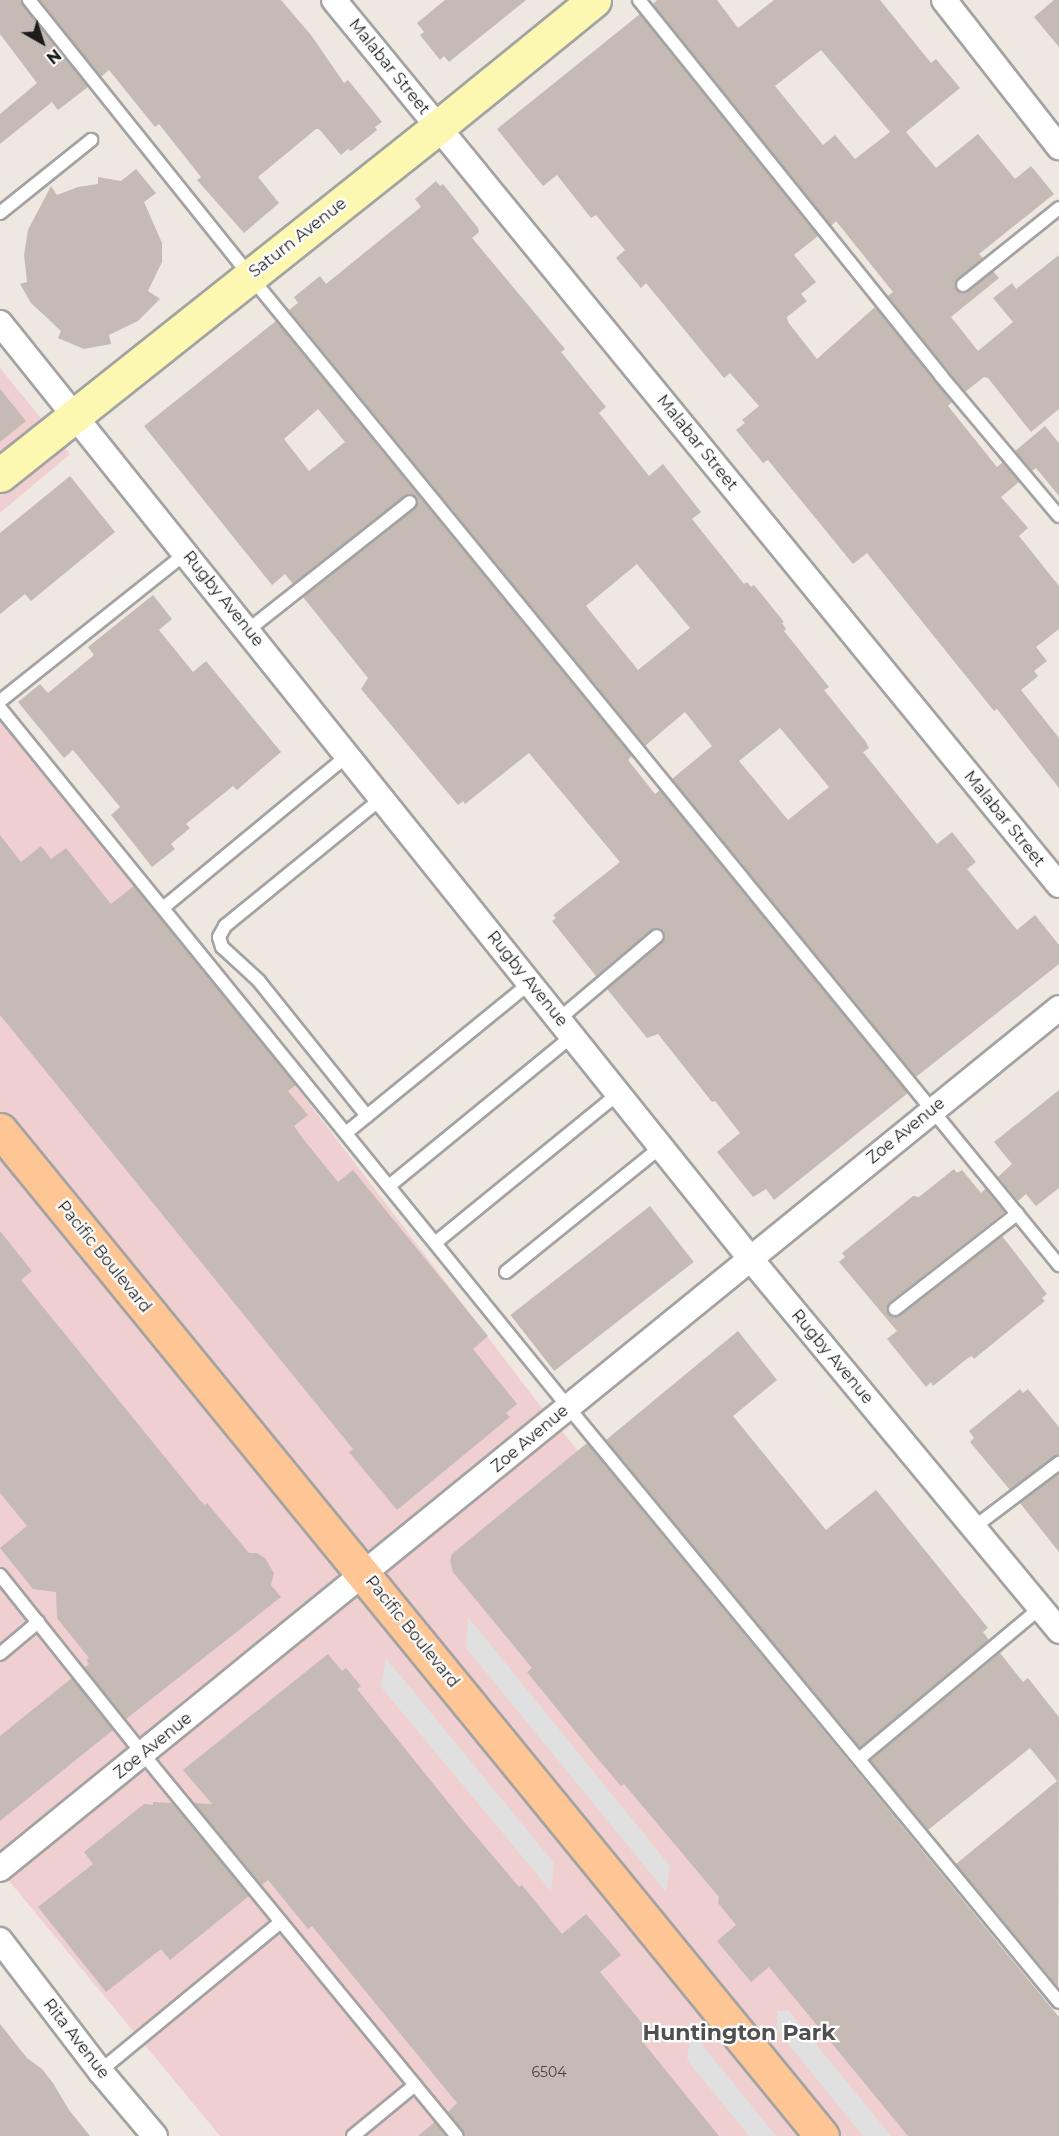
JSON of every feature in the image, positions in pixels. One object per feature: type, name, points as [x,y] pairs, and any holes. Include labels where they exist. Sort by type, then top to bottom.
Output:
[{"type":"main road","name":"Pacific Boulevard","points":[[0,1130],[822,2136]]},
{"type":"street","name":"Malabar Street","points":[[334,0],[1059,885]]},
{"type":"street","name":"Saturn Avenue","points":[[0,475],[594,0]]},
{"type":"street","points":[[944,0],[1059,147]]},
{"type":"street","name":"Rugby Avenue","points":[[1,327],[75,414],[749,1257],[1059,1631]]},
{"type":"street","name":"Zoe Avenue","points":[[0,1869],[365,1574],[749,1257],[1059,1008]]},
{"type":"street","name":"Rita Avenue","points":[[0,1940],[148,2134]]},
{"type":"lane","points":[[29,0],[250,276],[1059,1265]]},
{"type":"lane","points":[[639,0],[941,376],[1059,516]]},
{"type":"lane","points":[[0,213],[91,140]]},
{"type":"lane","points":[[963,285],[1059,208]]},
{"type":"lane","points":[[248,630],[410,502]]},
{"type":"lane","points":[[0,701],[186,553]]},
{"type":"lane","points":[[0,708],[568,1407],[1059,2002]]},
{"type":"lane","points":[[163,908],[348,755]]},
{"type":"lane","points":[[367,1116],[259,981],[222,947],[219,937],[225,926],[382,798]]},
{"type":"lane","points":[[388,1186],[566,1028],[657,936]]},
{"type":"lane","points":[[346,1133],[530,983]]},
{"type":"lane","points":[[435,1243],[618,1094]]},
{"type":"lane","points":[[506,1272],[661,1147]]},
{"type":"lane","points":[[894,1310],[1017,1214]]},
{"type":"lane","points":[[973,1528],[1059,1463]]},
{"type":"lane","points":[[0,1575],[143,1754],[457,2136]]},
{"type":"lane","points":[[859,1760],[1040,1608]]},
{"type":"lane","points":[[0,1653],[38,1622]]},
{"type":"lane","points":[[100,2071],[281,1922]]},
{"type":"lane","points":[[353,2136],[415,2085]]},
{"type":"shaded area","points":[[0,368],[70,454],[0,513]]},
{"type":"shaded area","points":[[0,699],[535,1399],[1059,2027],[1059,2136],[220,2136],[0,1870]]},
{"type":"shaded area","points":[[468,1617],[670,1866],[666,1892],[466,1648]]},
{"type":"shaded area","points":[[386,1658],[554,1863],[551,1891],[381,1687]]},
{"type":"shaded area","points":[[777,2011],[789,2011],[891,2136],[863,2136],[777,2030]]},
{"type":"shaded area","points":[[691,2031],[776,2136],[749,2136],[687,2060]]},
{"type":"building","points":[[0,0],[21,0],[88,87],[58,110],[52,102],[0,144],[0,114],[37,83],[0,34]]},
{"type":"building","points":[[40,0],[281,0],[311,35],[344,83],[348,80],[382,122],[375,127],[377,130],[351,151],[348,149],[341,155],[319,129],[316,129],[258,177],[279,203],[244,233],[197,180],[201,177],[159,124],[155,127],[109,70],[101,77]]},
{"type":"building","points":[[445,0],[526,0],[449,62],[444,56],[440,60],[420,35],[424,32],[417,23]]},
{"type":"building","points":[[657,0],[717,0],[738,28],[774,0],[880,0],[931,63],[936,59],[960,88],[906,132],[936,168],[978,134],[1015,179],[1031,166],[1054,194],[979,254],[983,258],[957,279],[955,287],[964,293],[993,271],[999,278],[951,317],[978,351],[1013,322],[993,298],[1012,283],[1016,289],[1059,255],[1059,409],[1031,432],[988,378],[984,377],[965,392],[888,296],[893,292],[836,221],[831,226],[653,4]],"holes":[[[821,50],[890,132],[855,159],[835,135],[823,145],[775,86]]]},
{"type":"building","points":[[1054,0],[1059,0],[1059,47],[1034,17]]},
{"type":"building","points":[[640,14],[818,236],[794,255],[816,282],[801,294],[807,301],[787,317],[788,322],[817,359],[875,307],[952,402],[948,406],[997,467],[1003,462],[1019,482],[1001,497],[1028,528],[1019,536],[1059,586],[1059,629],[1036,647],[1047,661],[1034,671],[1038,676],[1021,690],[1059,738],[1059,788],[997,709],[994,711],[867,553],[853,564],[768,460],[763,463],[736,430],[745,423],[742,420],[759,406],[730,373],[724,378],[646,283],[641,288],[616,258],[625,250],[596,215],[591,218],[557,175],[543,186],[497,129]]},
{"type":"building","points":[[136,169],[156,193],[144,202],[162,243],[162,262],[148,291],[160,299],[138,321],[109,335],[111,344],[84,349],[58,338],[61,331],[31,303],[20,284],[27,282],[24,255],[28,230],[51,186],[57,195],[78,187],[98,184],[98,177],[121,181]]},
{"type":"building","points":[[436,181],[440,186],[443,184],[478,228],[479,232],[472,238],[565,349],[561,352],[606,407],[599,413],[649,476],[663,464],[701,512],[692,519],[744,584],[747,582],[751,587],[754,585],[784,622],[782,623],[786,629],[784,631],[829,687],[824,690],[866,742],[869,748],[863,752],[937,844],[952,832],[976,862],[967,869],[1017,930],[1035,915],[1059,945],[1059,964],[916,1077],[672,779],[712,746],[685,712],[645,746],[289,310],[298,303],[294,297],[320,276],[326,284],[421,207],[415,199]],"holes":[[[637,564],[690,628],[638,670],[586,606]],[[780,728],[829,787],[788,820],[739,761]]]},
{"type":"building","points":[[276,321],[632,756],[628,760],[655,794],[660,790],[908,1093],[774,1200],[766,1189],[753,1197],[717,1152],[740,1133],[658,1034],[647,1038],[607,989],[662,942],[664,931],[659,928],[652,930],[596,976],[552,921],[556,918],[553,915],[620,862],[529,753],[465,804],[463,801],[458,805],[361,689],[368,678],[303,597],[415,508],[418,501],[416,496],[405,496],[293,584],[285,574],[272,585],[144,426]],"holes":[[[318,409],[345,442],[309,471],[284,439]]]},
{"type":"building","points":[[0,389],[26,421],[0,442]]},
{"type":"building","points":[[1045,426],[1059,443],[1059,496],[1036,468],[1032,471],[1015,451]]},
{"type":"building","points":[[70,476],[115,532],[31,601],[25,594],[0,614],[0,533]]},
{"type":"building","points":[[153,595],[172,619],[159,630],[193,672],[206,661],[281,752],[237,790],[233,786],[186,824],[190,828],[171,844],[175,849],[152,867],[111,815],[120,807],[73,750],[64,758],[18,702],[40,684],[48,693],[94,655],[88,647]]},
{"type":"building","points":[[0,835],[21,862],[41,846],[51,859],[66,848],[111,904],[134,886],[296,1085],[288,1091],[308,1115],[294,1126],[304,1140],[338,1182],[353,1170],[488,1336],[473,1349],[517,1404],[506,1413],[510,1417],[397,1510],[349,1452],[353,1449],[0,1015]]},
{"type":"building","points":[[1059,1090],[1059,1188],[1036,1206],[1026,1194],[1018,1201],[998,1177],[1012,1164],[994,1142]]},
{"type":"building","points":[[954,1169],[957,1173],[962,1170],[981,1193],[986,1188],[1005,1212],[890,1302],[888,1314],[892,1317],[900,1316],[1002,1236],[1047,1294],[1042,1298],[1045,1301],[974,1359],[972,1356],[968,1358],[933,1386],[931,1382],[926,1387],[887,1339],[897,1331],[839,1262],[845,1257],[842,1253],[913,1196],[919,1197]]},
{"type":"building","points":[[650,1206],[694,1262],[554,1371],[511,1315]]},
{"type":"building","points":[[0,1231],[32,1271],[21,1280],[199,1499],[205,1505],[207,1503],[249,1553],[257,1553],[265,1558],[274,1573],[271,1585],[281,1597],[126,1719],[84,1668],[89,1664],[86,1660],[89,1658],[57,1618],[56,1592],[33,1589],[0,1548],[27,1526],[0,1493]]},
{"type":"building","points":[[738,1331],[777,1380],[733,1416],[826,1530],[876,1490],[988,1628],[983,1632],[989,1640],[860,1748],[606,1440]]},
{"type":"building","points":[[1020,1389],[1023,1393],[1028,1389],[1059,1427],[1059,1455],[1010,1490],[970,1442],[974,1438],[969,1431]]},
{"type":"building","points":[[587,1443],[1059,2017],[1059,2136],[908,2136],[769,1967],[751,1982],[717,1941],[736,1925],[718,1903],[719,1897],[624,1784],[621,1786],[592,1752],[527,1672],[532,1668],[453,1572],[450,1561],[452,1554]]},
{"type":"building","points":[[1059,1473],[1059,1552],[1020,1503]]},
{"type":"building","points":[[1000,1653],[1023,1682],[1028,1678],[1059,1717],[1058,1987],[956,1864],[1057,1781],[1030,1748],[928,1830],[870,1760]]},
{"type":"building","points":[[328,1654],[342,1671],[346,1668],[361,1686],[357,1689],[464,1822],[519,1887],[522,1885],[562,1934],[586,1914],[621,1955],[600,1972],[651,2034],[642,2041],[719,2136],[465,2136],[448,2112],[457,2103],[312,1926],[308,1929],[268,1880],[262,1885],[194,1803],[212,1804],[183,1770]]},
{"type":"building","points":[[72,1678],[113,1730],[0,1821],[0,1736]]},
{"type":"building","points":[[153,1802],[172,1803],[249,1896],[170,1960],[161,1949],[106,1992],[38,1907],[93,1864],[84,1852],[144,1804],[153,1805]]},
{"type":"building","points":[[0,2024],[27,2058],[42,2069],[69,2110],[90,2136],[0,2136]]},
{"type":"building","points":[[435,2122],[446,2136],[418,2136]]},
{"type":"district","name":"Huntington Park","points":[[739,2033]]}]
